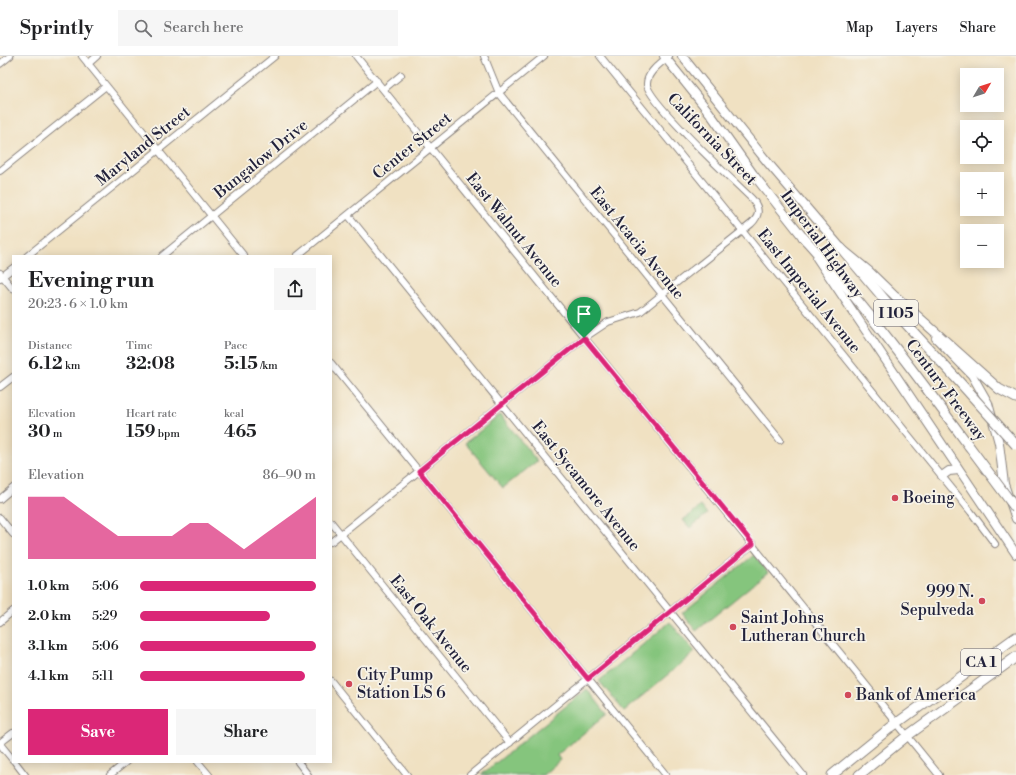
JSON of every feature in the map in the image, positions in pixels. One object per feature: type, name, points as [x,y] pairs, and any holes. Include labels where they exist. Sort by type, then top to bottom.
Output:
[{"type":"highway","name":"Century Freeway","points":[[803,237],[836,273],[908,363],[1016,509]]},
{"type":"highway","name":"Century Freeway","points":[[841,248],[896,313],[1016,445]]},
{"type":"highway","points":[[897,298],[999,389],[1016,398]]},
{"type":"highway","name":"CA 1","points":[[832,775],[897,723],[1016,638]]},
{"type":"highway","name":"CA 1","points":[[859,775],[908,736],[1016,657]]},
{"type":"main road","name":"Imperial Highway","points":[[682,56],[841,248],[869,271],[897,298],[972,375],[982,389],[988,403],[1000,443],[1004,484],[1016,519]]},
{"type":"main road","name":"Imperial Highway","points":[[666,57],[753,174],[803,237],[1016,554]]},
{"type":"main road","points":[[942,476],[948,472],[959,470]]},
{"type":"street","points":[[0,64],[10,56]]},
{"type":"street","points":[[82,56],[243,255]]},
{"type":"street","points":[[88,64],[97,56]]},
{"type":"street","name":"Maryland Street","points":[[28,255],[275,56]]},
{"type":"street","name":"East Walnut Avenue","points":[[356,56],[939,775]]},
{"type":"street","name":"East Acacia Avenue","points":[[484,56],[499,93],[780,440]]},
{"type":"street","name":"Center Street","points":[[298,255],[544,56]]},
{"type":"street","name":"East Imperial Avenue","points":[[600,56],[743,230],[942,476],[995,544]]},
{"type":"street","name":"California Street","points":[[332,541],[584,338],[608,322],[640,312],[663,296],[757,219],[759,213],[756,204],[668,115],[648,88],[648,80],[650,75],[666,57]]},
{"type":"street","points":[[384,89],[401,75]]},
{"type":"street","name":"Bungalow Drive","points":[[163,255],[377,81]]},
{"type":"street","points":[[0,171],[106,86]]},
{"type":"street","name":"East Sycamore Avenue","points":[[348,215],[803,775]]},
{"type":"street","points":[[12,269],[1,276],[12,288]]},
{"type":"street","points":[[332,364],[666,775]]},
{"type":"street","points":[[0,388],[12,378]]},
{"type":"street","points":[[0,499],[12,489]]},
{"type":"street","points":[[0,518],[12,533]]},
{"type":"street","name":"East Oak Avenue","points":[[332,523],[510,743]]},
{"type":"street","points":[[470,775],[753,544]]},
{"type":"street","points":[[0,622],[12,612]]},
{"type":"street","points":[[332,682],[407,775]]},
{"type":"street","points":[[12,734],[0,744],[12,759]]},
{"type":"street","points":[[16,763],[25,775]]},
{"type":"street","points":[[110,775],[125,763]]},
{"type":"street","points":[[199,763],[209,775]]},
{"type":"street","points":[[299,763],[308,775]]},
{"type":"green space","points":[[500,415],[537,461],[503,488],[465,443]]},
{"type":"green space","points":[[701,506],[707,514],[690,528],[683,520]]},
{"type":"green space","points":[[754,555],[768,572],[696,631],[682,613]]},
{"type":"green space","points":[[670,622],[695,652],[624,711],[599,681]]},
{"type":"green space","points":[[587,689],[607,714],[557,755],[560,760],[543,775],[481,775]]},
{"type":"place","name":"Boeing","points":[[895,498]]},
{"type":"place","name":"999 N. Sepulveda","points":[[982,601]]},
{"type":"place","name":"Saint Johns Lutheran Church","points":[[733,627]]},
{"type":"place","name":"City Pump Station LS 6","points":[[349,684]]},
{"type":"place","name":"Bank of America","points":[[848,695]]},
{"type":"route","points":[[584,338],[753,544],[588,679],[419,471],[584,338]]}]
